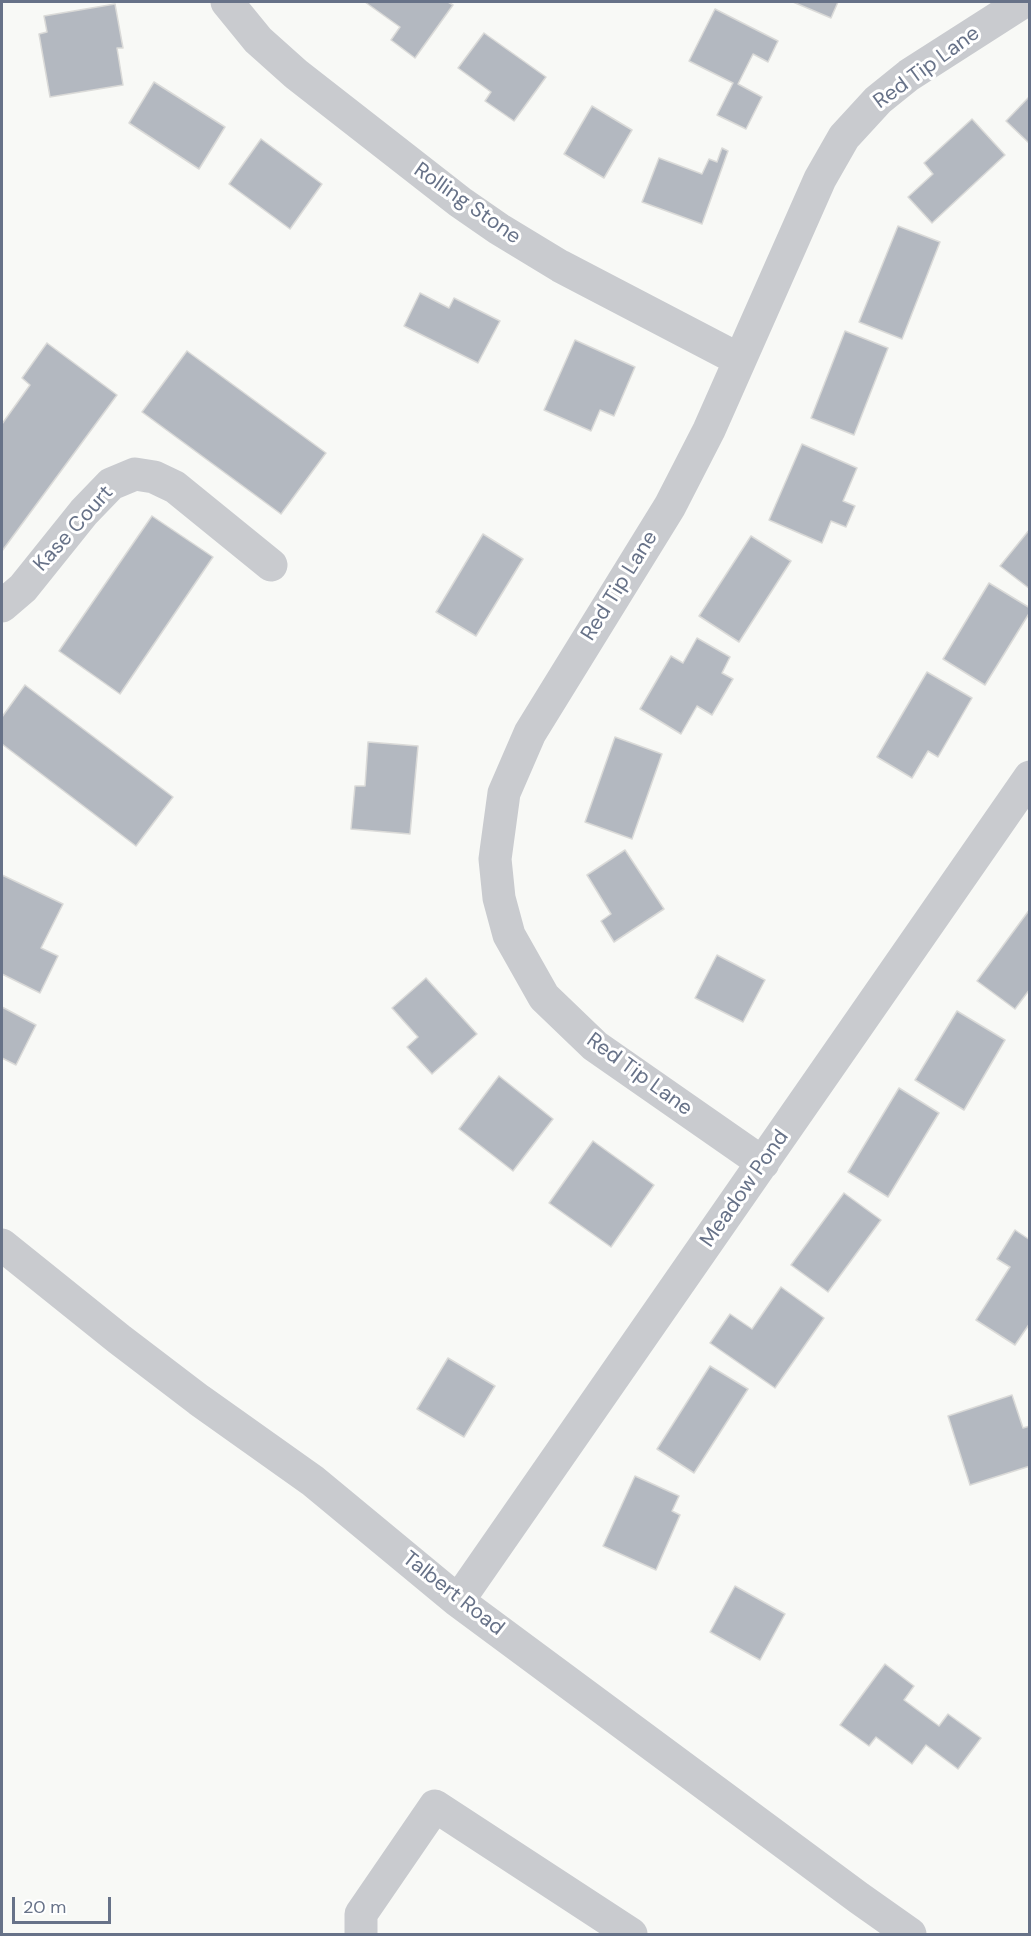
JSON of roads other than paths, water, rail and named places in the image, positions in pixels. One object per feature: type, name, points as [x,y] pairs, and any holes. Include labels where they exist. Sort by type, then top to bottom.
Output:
[{"type":"street","name":"Rolling Stone","points":[[227,2],[258,40],[296,74],[460,202],[560,266],[740,360]]},
{"type":"street","name":"Red Tip Lane","points":[[763,1163],[595,1046],[544,997],[509,935],[499,898],[495,859],[504,793],[530,733],[670,506],[709,430],[820,180],[844,137],[878,100],[909,75],[1023,2]]},
{"type":"street","name":"Kase Court","points":[[2,606],[23,588],[84,512],[111,484],[135,474],[154,477],[175,487],[271,565]]},
{"type":"street","name":"Meadow Pond","points":[[458,1601],[1029,777]]},
{"type":"street","name":"Talbert Road","points":[[2,1245],[146,1360],[313,1481],[458,1601],[910,1935]]},
{"type":"street","points":[[361,1935],[361,1914],[435,1806],[631,1935]]}]
